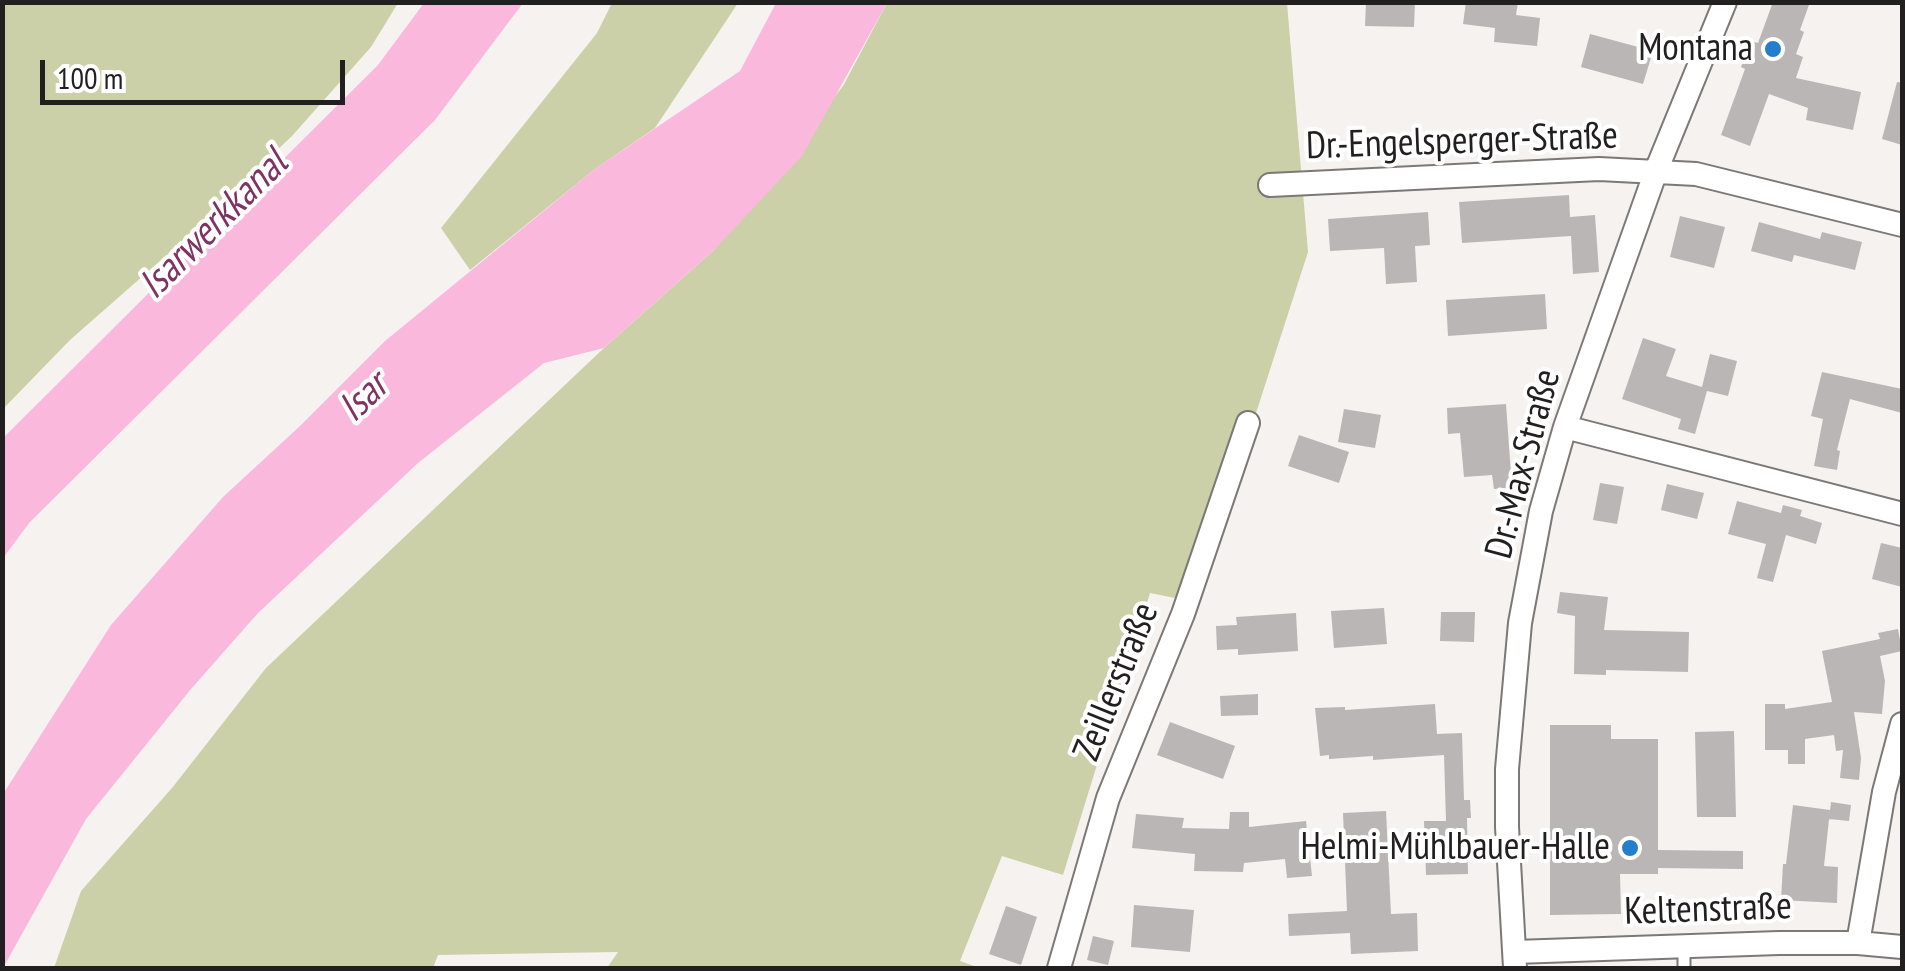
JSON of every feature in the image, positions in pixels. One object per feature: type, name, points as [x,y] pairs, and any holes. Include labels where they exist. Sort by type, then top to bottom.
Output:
[{"type":"street","name":"Dr.-Max-Straße","points":[[1515,960],[1506,827],[1514,674],[1530,565],[1565,427],[1656,171],[1724,2]]},
{"type":"street","name":"Dr.-Engelsperger-Straße","points":[[1270,185],[1599,169],[1656,171],[1696,174],[1902,225]]},
{"type":"street","name":"Zeillerstraße","points":[[1059,968],[1108,798],[1183,614],[1248,423]]},
{"type":"street","points":[[1565,427],[1902,514]]},
{"type":"street","points":[[1858,942],[1893,794],[1902,724]]},
{"type":"street","name":"Keltenstraße","points":[[1515,960],[1684,957],[1858,942],[1902,947]]},
{"type":"green space","points":[[3,2],[398,3],[371,47],[292,136],[70,340],[3,409]]},
{"type":"green space","points":[[612,3],[738,3],[655,128],[595,169],[470,270],[441,228],[597,33]]},
{"type":"green space","points":[[887,3],[1287,3],[1308,252],[1195,602],[1150,593],[1063,875],[1002,856],[960,961],[980,968],[607,968],[618,952],[438,955],[433,968],[54,968],[81,891],[172,788],[266,668],[604,348],[714,250],[843,86]]},
{"type":"water","points":[[424,3],[523,3],[435,120],[30,522],[3,558],[3,438],[378,65]]},
{"type":"water","name":"Isar","points":[[776,3],[887,3],[802,156],[714,250],[604,348],[544,363],[418,463],[258,613],[86,819],[3,968],[3,794],[111,625],[223,497],[385,341],[595,169],[740,71]]},
{"type":"building","points":[[1366,2],[1415,2],[1414,27],[1365,26]]},
{"type":"building","points":[[1466,2],[1518,2],[1516,15],[1540,18],[1537,46],[1494,42],[1495,28],[1463,24]]},
{"type":"building","points":[[1773,2],[1810,2],[1800,30],[1804,32],[1796,54],[1803,57],[1796,78],[1861,92],[1853,130],[1806,120],[1808,108],[1769,94],[1750,146],[1721,135],[1751,41],[1758,43]]},
{"type":"building","points":[[1590,34],[1653,51],[1643,84],[1581,67]]},
{"type":"building","points":[[1897,82],[1902,83],[1902,145],[1882,139]]},
{"type":"building","points":[[1569,195],[1570,217],[1595,215],[1599,272],[1573,274],[1571,236],[1462,243],[1459,202]]},
{"type":"building","points":[[1428,212],[1430,245],[1415,246],[1417,282],[1386,284],[1384,248],[1330,251],[1328,219]]},
{"type":"building","points":[[1680,216],[1725,227],[1714,268],[1670,257]]},
{"type":"building","points":[[1759,222],[1820,239],[1822,232],[1862,242],[1855,270],[1794,255],[1792,262],[1751,251]]},
{"type":"building","points":[[1545,294],[1547,329],[1448,336],[1446,300]]},
{"type":"building","points":[[1643,338],[1676,349],[1666,376],[1702,387],[1710,354],[1737,361],[1728,396],[1707,391],[1695,434],[1678,429],[1681,419],[1622,399]]},
{"type":"building","points":[[1822,372],[1902,389],[1902,413],[1850,399],[1837,450],[1837,470],[1814,466],[1823,419],[1811,416]]},
{"type":"building","points":[[1506,404],[1512,488],[1494,489],[1492,475],[1464,477],[1460,433],[1448,434],[1447,408]]},
{"type":"building","points":[[1344,409],[1381,415],[1375,448],[1338,442]]},
{"type":"building","points":[[1299,435],[1349,452],[1339,483],[1288,466]]},
{"type":"building","points":[[1600,483],[1624,487],[1617,524],[1593,520]]},
{"type":"building","points":[[1667,484],[1704,493],[1697,519],[1661,510]]},
{"type":"building","points":[[1737,501],[1781,513],[1783,505],[1802,510],[1800,516],[1822,523],[1816,544],[1786,535],[1773,582],[1757,578],[1766,544],[1728,534]]},
{"type":"building","points":[[1881,543],[1902,548],[1902,587],[1872,579]]},
{"type":"building","points":[[1560,592],[1608,597],[1604,630],[1689,632],[1688,672],[1606,670],[1606,675],[1574,674],[1575,616],[1557,613]]},
{"type":"building","points":[[1384,608],[1387,644],[1334,648],[1331,611]]},
{"type":"building","points":[[1441,612],[1475,612],[1474,642],[1440,641]]},
{"type":"building","points":[[1296,613],[1298,651],[1238,655],[1238,649],[1217,650],[1216,626],[1237,625],[1236,617]]},
{"type":"building","points":[[1898,629],[1902,651],[1880,656],[1885,681],[1882,714],[1854,712],[1861,758],[1859,780],[1840,778],[1843,750],[1836,751],[1834,735],[1805,739],[1805,764],[1788,764],[1788,750],[1765,750],[1765,704],[1785,704],[1785,709],[1832,702],[1822,651],[1880,639],[1878,633]]},
{"type":"building","points":[[1258,694],[1258,715],[1221,716],[1220,696]]},
{"type":"building","points":[[1435,704],[1437,734],[1462,733],[1464,800],[1470,800],[1471,818],[1467,818],[1468,874],[1426,875],[1424,821],[1446,821],[1444,755],[1373,760],[1373,756],[1320,756],[1315,708]]},
{"type":"building","points":[[1170,722],[1235,746],[1223,779],[1157,755]]},
{"type":"building","points":[[1550,725],[1611,725],[1611,739],[1658,739],[1658,850],[1743,851],[1743,869],[1658,868],[1658,874],[1620,874],[1621,914],[1550,915]]},
{"type":"building","points":[[1734,731],[1736,817],[1697,817],[1695,732]]},
{"type":"building","points":[[1831,802],[1851,805],[1849,821],[1829,819]]},
{"type":"building","points":[[1793,805],[1830,810],[1824,866],[1838,867],[1837,903],[1781,900]]},
{"type":"building","points":[[1386,811],[1391,914],[1417,913],[1418,951],[1351,954],[1350,933],[1289,936],[1288,914],[1347,911],[1343,813]]},
{"type":"building","points":[[1230,812],[1249,812],[1249,827],[1306,821],[1312,876],[1287,878],[1285,859],[1244,863],[1243,872],[1194,871],[1195,854],[1132,848],[1136,814],[1184,818],[1182,828],[1229,829]]},
{"type":"building","points":[[1134,905],[1194,910],[1190,952],[1131,947]]},
{"type":"building","points":[[1006,906],[1037,917],[1021,965],[989,954]]},
{"type":"building","points":[[1093,936],[1114,941],[1108,965],[1087,960]]},
{"type":"place","name":"Montana","points":[[1773,49]]},
{"type":"place","name":"Helmi-Mühlbauer-Halle","points":[[1630,848]]},
{"type":"water label","name":"Isarwerkkanal","points":[[214,225]]}]
